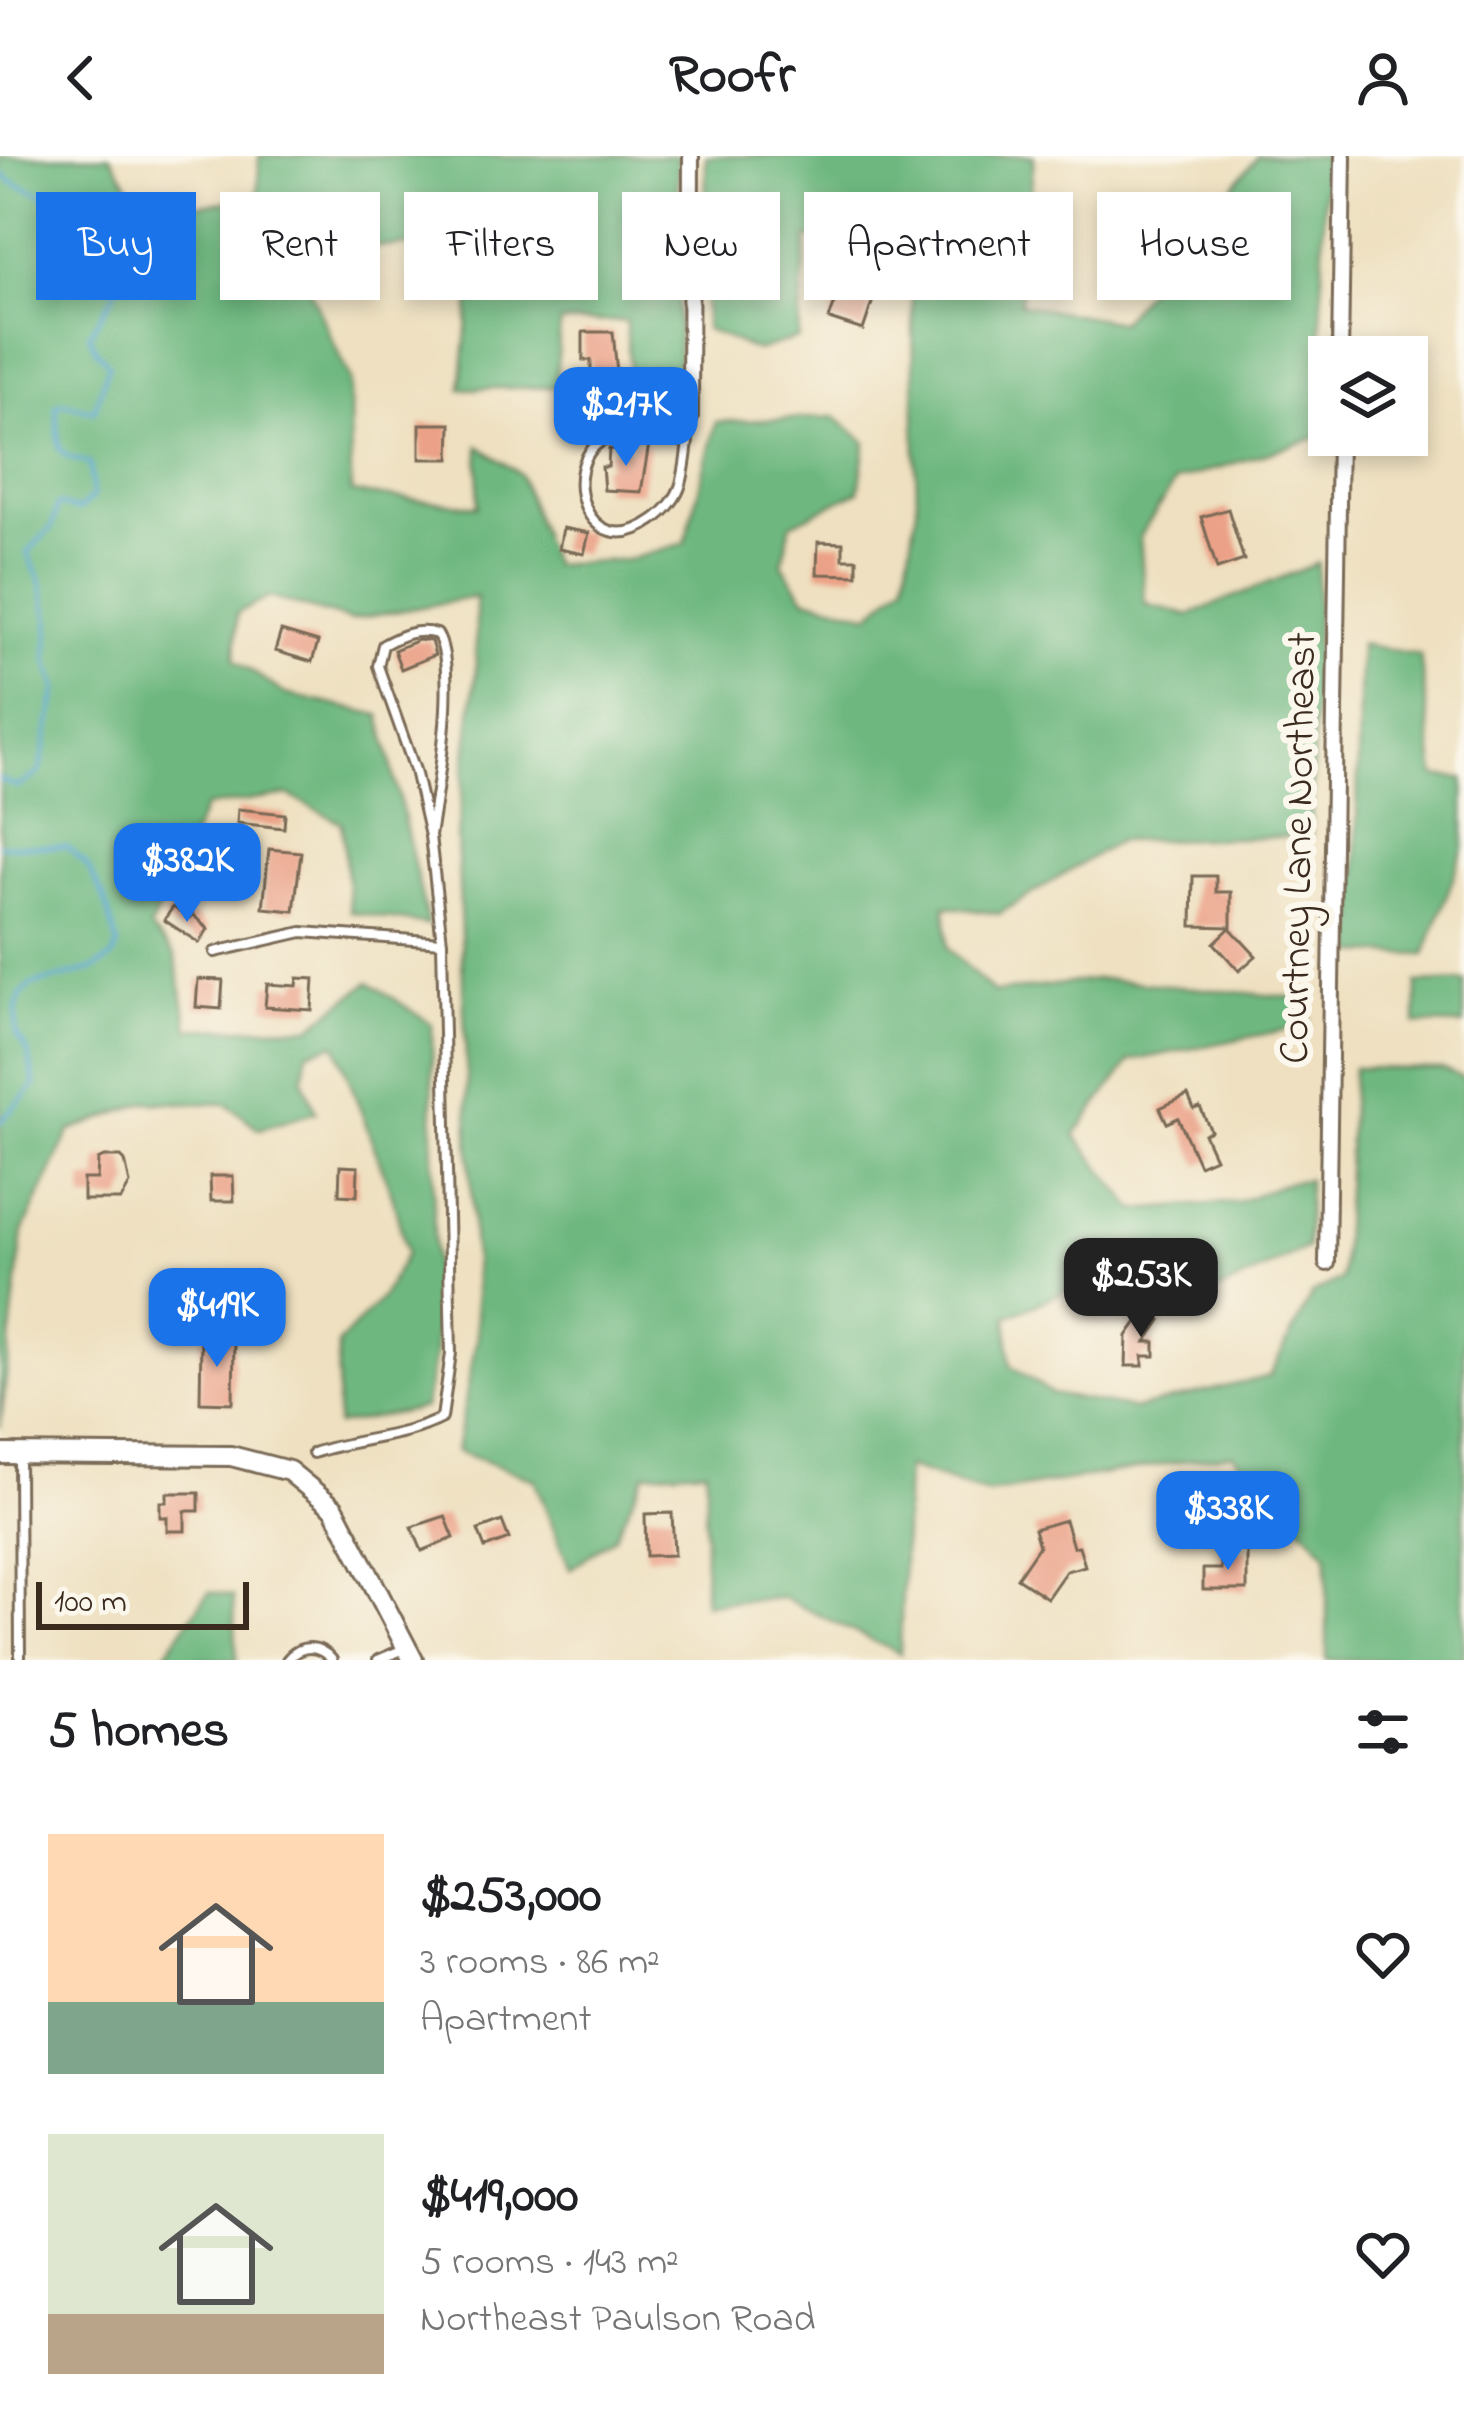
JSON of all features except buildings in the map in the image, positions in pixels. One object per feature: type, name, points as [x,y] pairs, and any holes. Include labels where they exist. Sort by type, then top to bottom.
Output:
[{"type":"street","points":[[690,417],[691,156]]},
{"type":"street","points":[[1340,336],[1343,156]]},
{"type":"street","name":"Courtney Lane Northeast","points":[[1327,1263],[1339,456]]},
{"type":"street","points":[[9,1454],[231,1456],[289,1472],[334,1508],[410,1654]]},
{"type":"lane","points":[[687,442],[618,436],[602,440],[581,472],[587,515],[600,528],[615,533],[638,529],[658,517],[681,486],[687,442],[690,417]]},
{"type":"lane","points":[[313,1454],[343,1443],[412,1433],[442,1418],[451,1353],[442,942],[430,836],[415,770],[377,666],[383,645],[426,630],[437,634],[444,645],[446,669],[430,836]]},
{"type":"lane","points":[[215,952],[302,932],[442,942]]},
{"type":"lane","points":[[9,1454],[20,1660]]},
{"type":"lane","points":[[287,1660],[309,1647],[332,1660]]},
{"type":"lane","points":[[378,1660],[410,1654]]},
{"type":"green space","points":[[0,156],[110,156],[133,192],[36,192],[36,300],[196,300],[196,205],[220,203],[220,300],[314,300],[350,379],[351,493],[478,506],[479,446],[520,474],[552,565],[631,559],[685,543],[716,422],[835,417],[866,442],[859,491],[791,524],[782,564],[805,598],[870,614],[905,582],[917,508],[912,300],[1020,300],[1020,304],[1120,322],[1138,300],[1291,300],[1291,192],[1228,192],[1258,156],[1325,156],[1321,336],[1308,336],[1308,440],[1176,481],[1140,536],[1145,604],[1189,615],[1318,563],[1311,836],[1118,841],[999,914],[945,906],[948,948],[994,993],[1102,979],[1308,999],[1309,1025],[1130,1061],[1075,1135],[1135,1210],[1238,1202],[1287,1182],[1308,1180],[1307,1248],[1209,1296],[1119,1267],[1007,1317],[1011,1365],[1052,1394],[1135,1409],[1270,1376],[1312,1294],[1341,1279],[1353,1068],[1443,1069],[1464,1078],[1464,1660],[1327,1660],[1327,1553],[1232,1453],[986,1494],[906,1467],[900,1654],[783,1598],[704,1603],[706,1469],[645,1473],[614,1537],[570,1569],[534,1479],[456,1451],[477,1336],[457,835],[476,671],[476,597],[350,620],[270,597],[237,613],[235,660],[285,694],[380,715],[428,925],[350,912],[342,823],[288,795],[205,807],[150,928],[175,956],[189,1029],[310,1027],[369,982],[432,1024],[435,1354],[424,1408],[337,1425],[338,1344],[382,1297],[407,1253],[392,1195],[336,1044],[308,1051],[303,1079],[316,1112],[259,1129],[227,1104],[146,1102],[70,1131],[23,1232],[0,1428]]},
{"type":"green space","points":[[259,156],[678,156],[678,192],[622,192],[622,300],[678,300],[678,401],[632,405],[626,321],[560,322],[556,387],[461,389],[470,300],[598,300],[598,192],[404,192],[404,245],[380,247],[380,192],[258,192]]},
{"type":"green space","points":[[706,156],[1034,156],[1031,192],[804,192],[798,338],[757,351],[705,329],[705,300],[780,300],[780,192],[706,192]]},
{"type":"green space","points":[[1360,644],[1420,655],[1435,776],[1464,779],[1464,848],[1425,955],[1355,953]]},
{"type":"green space","points":[[1464,981],[1464,1025],[1416,1024],[1417,983]]},
{"type":"green space","points":[[209,1592],[233,1596],[237,1660],[161,1660]]},
{"type":"waterway","points":[[0,172],[86,216],[122,248],[115,293],[89,334],[109,364],[94,411],[56,405],[59,447],[66,456],[90,464],[93,497],[78,510],[58,504],[52,527],[27,553],[41,582],[50,625],[47,658],[57,688],[40,772],[18,787],[0,780]]},
{"type":"waterway","points":[[0,845],[67,847],[86,864],[104,898],[118,945],[113,957],[94,969],[31,985],[21,995],[16,1034],[28,1052],[35,1086],[0,1122]]}]
